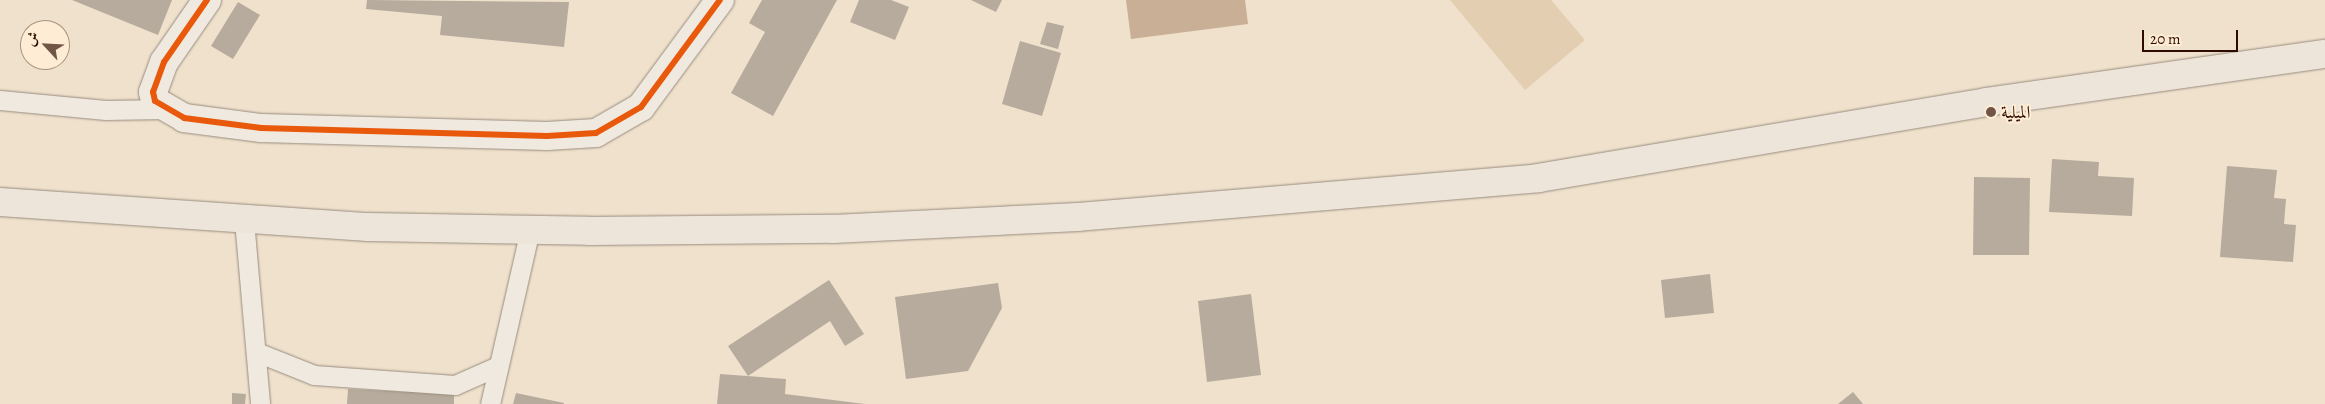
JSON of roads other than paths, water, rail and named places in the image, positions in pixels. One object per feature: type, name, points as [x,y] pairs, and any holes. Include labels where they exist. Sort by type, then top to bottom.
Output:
[{"type":"main road","points":[[0,202],[244,220],[530,230],[832,229],[1078,217],[1529,179],[1986,102],[2325,54]]},
{"type":"street","points":[[207,0],[164,62],[153,92],[155,101],[184,118],[261,128],[548,136],[596,133],[641,107],[720,0]]},
{"type":"lane","points":[[0,100],[106,110],[166,109]]},
{"type":"lane","points":[[244,220],[259,353],[260,404]]},
{"type":"lane","points":[[490,404],[530,230]]},
{"type":"lane","points":[[259,353],[314,375],[455,385],[498,366]]},
{"type":"place","name":"الميلية","points":[[1991,112]]}]
